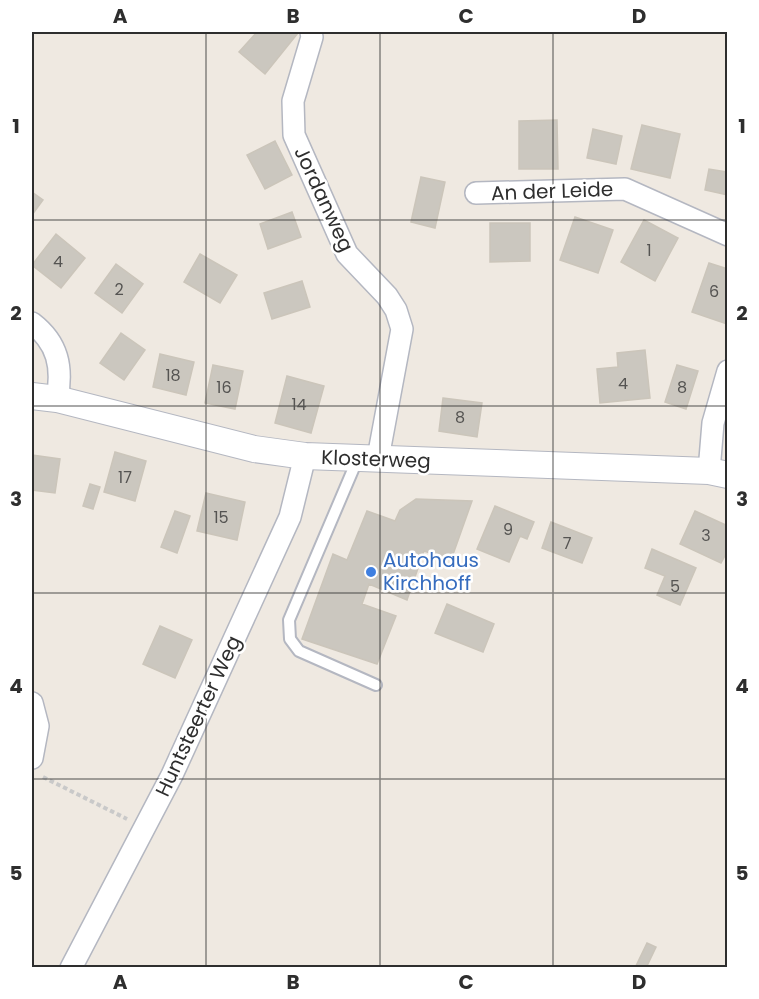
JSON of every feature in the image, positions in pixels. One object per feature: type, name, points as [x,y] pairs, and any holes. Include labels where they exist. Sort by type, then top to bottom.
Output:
[{"type":"street","name":"Jordanweg","points":[[311,32],[312,37],[293,101],[294,135],[347,254],[387,296],[396,310],[402,329],[368,458]]},
{"type":"street","name":"An der Leide","points":[[476,193],[625,189],[728,235]]},
{"type":"street","points":[[32,323],[48,335],[58,360],[60,382],[57,399]]},
{"type":"street","points":[[718,473],[713,423],[728,371]]},
{"type":"street","name":"Klosterweg","points":[[32,396],[57,399],[254,449],[304,456],[718,473]]},
{"type":"street","name":"Huntsteerter Weg","points":[[71,968],[145,828],[290,517],[304,456]]},
{"type":"street","points":[[32,704],[38,726],[37,767]]},
{"type":"lane","points":[[368,458],[289,620],[290,639],[299,651],[376,686]]},
{"type":"path","points":[[37,767],[145,828]]},
{"type":"building","points":[[257,32],[298,33],[265,74],[239,52]]},
{"type":"building","points":[[557,120],[558,169],[519,169],[519,121]]},
{"type":"building","points":[[642,125],[680,134],[670,178],[631,169]]},
{"type":"building","points":[[593,129],[622,136],[616,164],[587,158]]},
{"type":"building","points":[[275,141],[292,175],[265,189],[247,155]]},
{"type":"building","points":[[728,167],[728,195],[705,190],[709,169],[727,172]]},
{"type":"building","points":[[421,177],[445,182],[435,228],[411,222]]},
{"type":"building","points":[[32,192],[43,200],[32,215]]},
{"type":"building","points":[[292,212],[301,237],[268,249],[260,224]]},
{"type":"building","points":[[575,217],[613,230],[598,273],[560,260]]},
{"type":"building","points":[[644,220],[678,238],[655,281],[621,262]]},
{"type":"building","points":[[490,223],[530,223],[530,261],[490,262]]},
{"type":"building","points":[[56,234],[85,258],[61,288],[32,265]]},
{"type":"building","points":[[200,254],[237,275],[220,303],[184,282]]},
{"type":"building","points":[[709,263],[728,269],[727,324],[692,312]]},
{"type":"building","points":[[116,264],[143,284],[122,313],[95,293]]},
{"type":"building","points":[[302,281],[310,307],[272,319],[264,293]]},
{"type":"building","points":[[121,333],[145,350],[124,380],[100,363]]},
{"type":"building","points":[[645,350],[650,398],[600,403],[597,369],[618,367],[617,353]]},
{"type":"building","points":[[160,354],[194,362],[186,395],[153,387]]},
{"type":"building","points":[[213,365],[243,371],[235,409],[205,403]]},
{"type":"building","points":[[677,365],[698,371],[686,409],[665,402]]},
{"type":"building","points":[[287,376],[324,386],[311,433],[275,423]]},
{"type":"building","points":[[443,398],[482,403],[477,437],[439,431]]},
{"type":"building","points":[[115,452],[146,461],[135,501],[104,492]]},
{"type":"building","points":[[32,455],[60,459],[55,493],[32,490]]},
{"type":"building","points":[[90,484],[100,487],[93,509],[83,506]]},
{"type":"building","points":[[206,493],[245,502],[237,540],[197,531]]},
{"type":"building","name":"Autohaus Kirchhoff","points":[[416,499],[472,501],[451,560],[424,551],[407,600],[369,584],[362,604],[396,616],[377,664],[302,639],[333,554],[347,560],[367,511],[395,521],[400,510]]},
{"type":"building","points":[[495,506],[534,522],[527,539],[520,536],[509,562],[477,549]]},
{"type":"building","points":[[175,511],[190,516],[177,553],[161,547]]},
{"type":"building","points":[[695,511],[728,526],[728,550],[721,563],[680,544]]},
{"type":"building","points":[[551,522],[592,538],[582,563],[542,548]]},
{"type":"building","points":[[652,549],[696,568],[680,605],[657,595],[665,576],[645,568]]},
{"type":"building","points":[[447,604],[494,624],[483,652],[435,633]]},
{"type":"building","points":[[160,626],[192,640],[175,678],[143,664]]},
{"type":"building","points":[[647,943],[656,947],[646,968],[635,968]]},
{"type":"place","name":"Autohaus Kirchhoff","points":[[371,572]]}]
